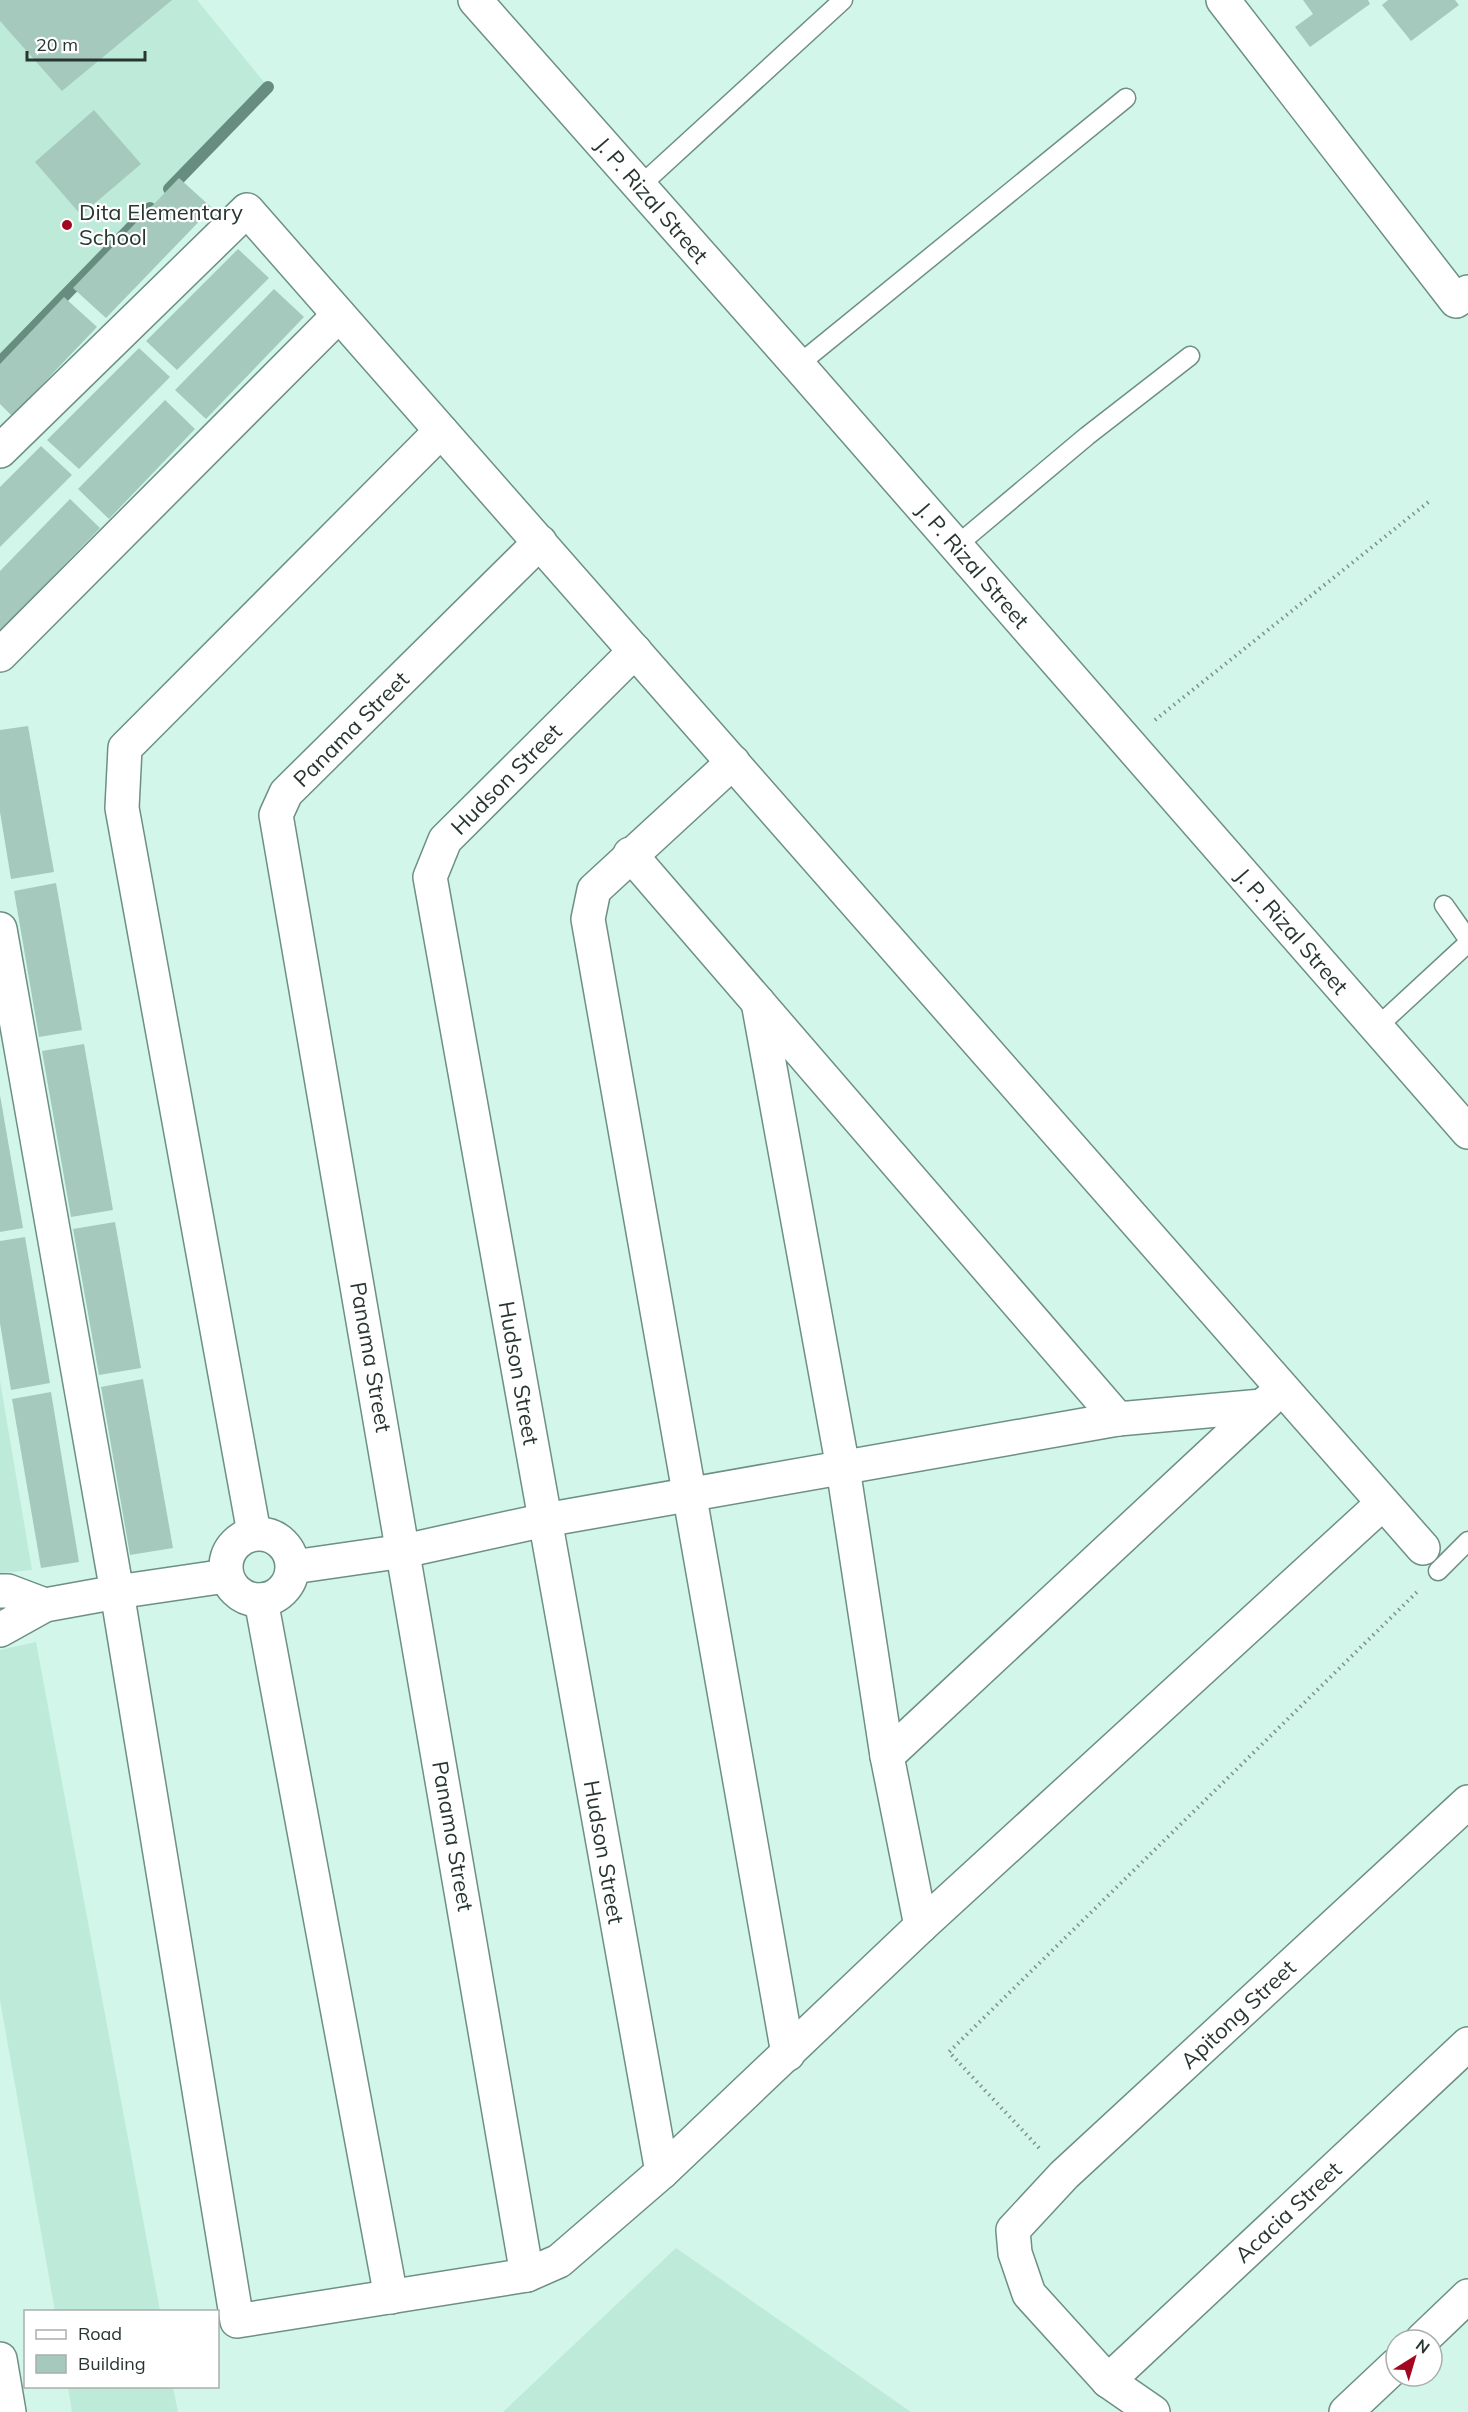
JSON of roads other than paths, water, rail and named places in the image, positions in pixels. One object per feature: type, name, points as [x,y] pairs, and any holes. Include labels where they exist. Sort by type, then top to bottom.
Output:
[{"type":"main road","name":"J. P. Rizal Street","points":[[475,0],[798,365],[1468,1132]]},
{"type":"main road","points":[[1223,0],[1456,301],[1468,292]]},
{"type":"main road","points":[[0,451],[248,210],[733,762],[1273,1397],[1383,1503],[1431,1559]]},
{"type":"main road","points":[[0,656],[339,315]]},
{"type":"main road","points":[[254,1533],[122,808],[125,748],[441,431]]},
{"type":"main road","name":"Panama Street","points":[[527,2276],[276,814],[286,793],[540,542]]},
{"type":"main road","name":"Hudson Street","points":[[634,651],[445,840],[430,877],[662,2172]]},
{"type":"main road","points":[[733,762],[630,854],[594,890],[588,919],[788,2054]]},
{"type":"main road","points":[[630,854],[1118,1419]]},
{"type":"main road","points":[[0,929],[117,1592],[237,2321],[527,2276],[559,2261],[662,2172],[921,1926],[1383,1503]]},
{"type":"main road","points":[[758,1002],[843,1468],[887,1756],[921,1926]]},
{"type":"main road","points":[[292,1567],[404,1551],[545,1520],[1118,1419],[1273,1397]]},
{"type":"main road","points":[[887,1756],[1273,1397]]},
{"type":"main road","points":[[254,1533],[273,1536],[287,1549],[292,1567],[288,1584],[276,1595],[261,1600],[246,1598],[234,1589],[226,1576],[226,1557],[236,1541],[254,1533]]},
{"type":"main road","points":[[0,1630],[45,1605],[226,1576]]},
{"type":"main road","points":[[0,1591],[8,1591],[45,1605]]},
{"type":"main road","points":[[261,1600],[391,2297]]},
{"type":"main road","name":"Apitong Street","points":[[1108,2381],[1029,2294],[1016,2253],[1013,2230],[1064,2175],[1468,1802]]},
{"type":"main road","name":"Acacia Street","points":[[1108,2381],[1468,2044]]},
{"type":"main road","points":[[1435,2328],[1468,2296]]},
{"type":"main road","points":[[0,2360],[9,2412]]},
{"type":"main road","points":[[1346,2412],[1384,2376]]},
{"type":"main road","points":[[1108,2381],[1153,2412]]},
{"type":"lane","points":[[640,186],[843,0]]},
{"type":"lane","points":[[798,365],[1126,98]]},
{"type":"lane","points":[[956,546],[1087,436],[1190,356]]},
{"type":"lane","points":[[1376,1028],[1468,941],[1444,905]]},
{"type":"lane","points":[[1431,1559],[1468,1541]]},
{"type":"waterway","points":[[169,189],[268,87]]},
{"type":"waterway","points":[[0,362],[150,208]]},
{"type":"place","name":"Dita Elementary School","points":[[67,225]]}]
